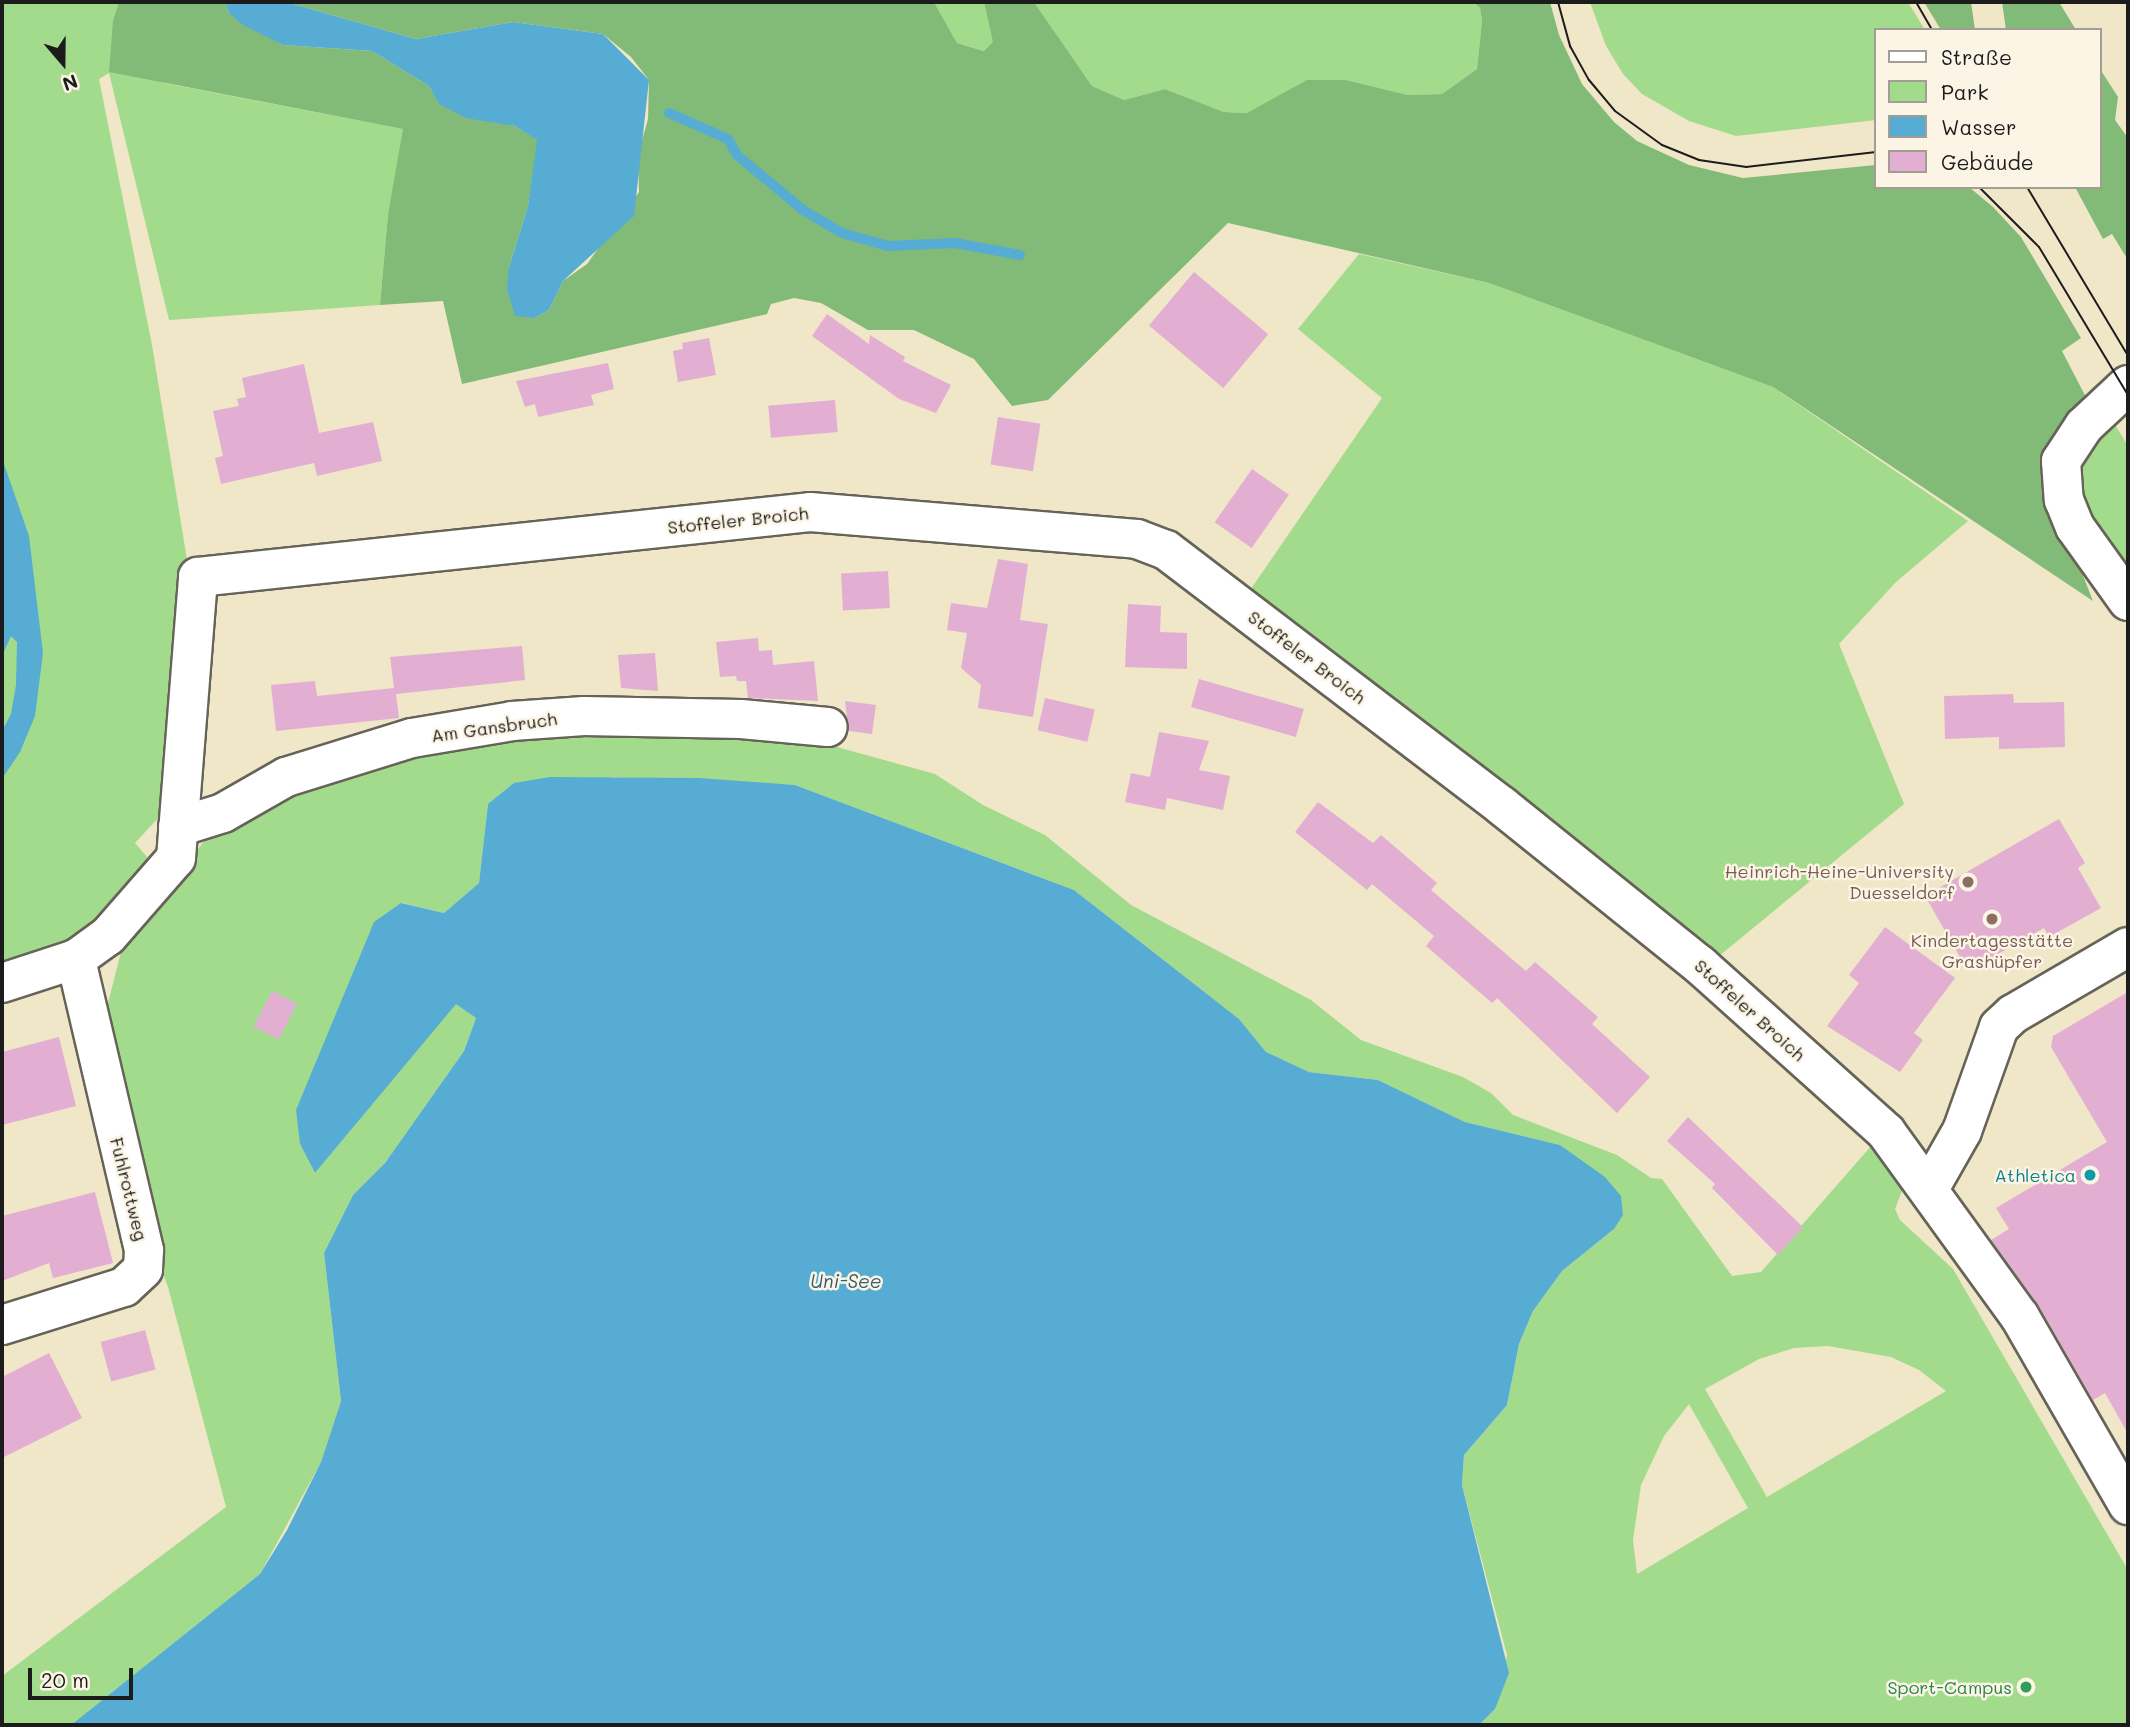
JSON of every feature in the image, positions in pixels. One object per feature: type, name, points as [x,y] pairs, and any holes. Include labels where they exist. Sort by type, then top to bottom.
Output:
[{"type":"street","points":[[2128,385],[2084,426],[2061,461],[2064,500],[2075,527],[2128,601]]},
{"type":"street","name":"Stoffeler Broich","points":[[177,827],[198,577],[810,512],[1137,539],[1166,550],[1502,806],[1700,965],[1886,1132],[2020,1317],[2128,1505]]},
{"type":"street","name":"Am Gansbruch","points":[[177,827],[223,813],[286,777],[412,738],[512,721],[584,716],[741,719],[828,727]]},
{"type":"street","points":[[2,983],[76,959],[108,936],[176,858],[177,827]]},
{"type":"street","points":[[1929,1189],[1962,1132],[1999,1027],[2013,1014],[2128,947]]},
{"type":"street","name":"Fuhlrottweg","points":[[2,1325],[124,1287],[142,1269],[144,1250],[76,959]]},
{"type":"green space","points":[[2,2],[145,2],[164,83],[404,129],[388,214],[380,305],[169,320],[109,73],[99,79],[152,345],[190,578],[170,805],[135,843],[154,865],[74,947],[2,974]]},
{"type":"green space","points":[[119,2],[225,2],[229,13],[283,45],[372,51],[429,86],[440,104],[515,126],[538,140],[528,206],[509,267],[534,318],[549,310],[563,281],[587,264],[639,192],[638,155],[648,119],[649,80],[631,57],[603,34],[513,22],[416,39],[286,2],[934,2],[957,43],[984,51],[993,42],[984,2],[1034,2],[1092,86],[1124,100],[1165,89],[1224,112],[1247,113],[1307,80],[1345,80],[1408,95],[1442,94],[1477,69],[1482,21],[1480,8],[1473,2],[1550,2],[1559,35],[1582,84],[1614,122],[1637,141],[1689,165],[1743,178],[1874,165],[1874,189],[1971,189],[2021,237],[2081,338],[2062,351],[2090,405],[2051,494],[2093,601],[1773,387],[1489,283],[1228,223],[1048,400],[1012,406],[974,359],[914,330],[868,330],[821,303],[794,298],[771,304],[767,314],[462,384],[443,301],[380,305],[388,214],[403,129],[109,72],[113,21]]},
{"type":"green space","points":[[934,2],[984,2],[994,42],[985,51],[957,43]]},
{"type":"green space","points":[[1034,2],[1473,2],[1480,8],[1482,21],[1477,69],[1442,94],[1408,95],[1377,88],[1274,100],[1247,113],[1224,112],[1165,89],[1124,100],[1092,86]]},
{"type":"green space","points":[[1590,2],[1908,2],[1924,28],[1874,28],[1874,120],[1736,136],[1689,121],[1642,94],[1623,74],[1606,46]]},
{"type":"green space","points":[[1924,2],[1971,2],[1975,28],[1940,28]]},
{"type":"green space","points":[[2002,2],[2059,2],[2075,28],[2006,28]]},
{"type":"green space","points":[[2102,72],[2118,97],[2115,120],[2128,138],[2128,260],[2112,234],[2103,239],[2076,189],[2102,189]]},
{"type":"green space","points":[[1359,254],[1489,283],[1773,387],[1968,521],[1896,582],[1839,644],[1904,804],[1713,961],[1244,599],[1382,398],[1298,329]]},
{"type":"green space","points":[[2111,418],[2128,446],[2128,584],[2077,501],[2077,446]]},
{"type":"green space","points":[[513,723],[775,730],[935,774],[983,805],[1045,835],[1131,905],[1311,1000],[1361,1040],[1463,1077],[1491,1093],[1513,1115],[1617,1155],[1651,1178],[1662,1179],[1732,1276],[1761,1272],[1879,1137],[1905,1183],[1895,1209],[1900,1220],[1953,1269],[2128,1570],[2128,1725],[1479,1725],[1495,1709],[1507,1655],[1462,1485],[1464,1455],[1507,1405],[1519,1344],[1533,1311],[1562,1271],[1614,1229],[1560,1145],[1465,1122],[1378,1080],[1309,1072],[1266,1052],[1239,1019],[1074,890],[795,785],[612,777],[488,804],[479,883],[444,913],[402,903],[300,1144],[315,1173],[456,1003],[476,1018],[464,1051],[385,1163],[353,1195],[324,1253],[341,1401],[321,1462],[260,1574],[71,1725],[2,1725],[2,1676],[226,1507],[168,1287],[151,1241],[107,1054],[108,1003],[123,944],[205,840],[251,803]],"holes":[[[1828,1346],[1891,1357],[1919,1370],[1946,1391],[1767,1497],[1705,1389],[1759,1359],[1794,1348]],[[1689,1404],[1748,1508],[1637,1574],[1633,1540],[1641,1485],[1664,1436]]]},
{"type":"water","points":[[225,2],[286,2],[416,39],[513,22],[603,34],[649,80],[634,216],[563,281],[549,310],[534,318],[515,316],[507,289],[509,267],[528,206],[537,140],[515,126],[466,118],[439,104],[429,86],[372,51],[283,45],[243,25],[229,13]]},
{"type":"water","points":[[2,458],[29,536],[43,653],[35,716],[20,752],[2,779],[2,731],[11,714],[16,685],[17,642],[11,636],[2,656]]},
{"type":"water","name":"Uni-See","points":[[550,777],[699,778],[795,785],[1074,890],[1239,1019],[1266,1052],[1309,1072],[1378,1080],[1465,1122],[1560,1145],[1605,1177],[1621,1196],[1623,1215],[1614,1229],[1562,1271],[1533,1311],[1519,1344],[1507,1405],[1464,1455],[1462,1485],[1509,1673],[1495,1709],[1479,1725],[71,1725],[260,1574],[287,1530],[321,1462],[341,1401],[324,1253],[353,1195],[385,1163],[464,1051],[476,1018],[456,1004],[315,1173],[300,1144],[296,1110],[374,922],[401,903],[444,913],[479,883],[488,804],[514,783]]},
{"type":"building","points":[[1194,272],[1268,334],[1223,388],[1149,326]]},
{"type":"building","points":[[827,314],[869,344],[870,335],[905,357],[903,361],[951,385],[936,413],[899,399],[812,336]]},
{"type":"building","points":[[709,338],[716,375],[678,382],[673,351],[683,349],[682,343]]},
{"type":"building","points":[[608,363],[614,389],[591,395],[594,405],[538,417],[535,404],[525,407],[516,381]]},
{"type":"building","points":[[304,364],[319,433],[373,422],[382,461],[317,476],[314,463],[221,484],[215,458],[223,456],[213,411],[239,406],[237,399],[246,397],[242,378]]},
{"type":"building","points":[[835,400],[838,432],[771,438],[768,406]]},
{"type":"building","points":[[998,417],[1040,424],[1033,471],[990,464]]},
{"type":"building","points":[[1252,469],[1289,495],[1252,548],[1215,522]]},
{"type":"building","points":[[998,559],[1028,564],[1020,620],[1048,624],[1033,717],[978,708],[981,685],[961,668],[967,633],[947,630],[951,603],[987,608]]},
{"type":"building","points":[[888,571],[890,608],[843,610],[841,573]]},
{"type":"building","points":[[1128,604],[1161,606],[1160,632],[1187,633],[1187,669],[1125,667]]},
{"type":"building","points":[[758,638],[759,651],[772,650],[773,665],[814,661],[818,701],[748,698],[746,681],[737,681],[736,676],[720,677],[716,642]]},
{"type":"building","points":[[522,646],[525,680],[396,694],[399,718],[276,731],[271,685],[315,681],[317,696],[394,688],[390,657]]},
{"type":"building","points":[[655,653],[658,691],[621,688],[618,655]]},
{"type":"building","points":[[1199,679],[1304,709],[1296,737],[1191,707]]},
{"type":"building","points":[[2013,694],[2014,703],[2064,702],[2065,747],[1999,749],[1999,737],[1945,739],[1944,696]]},
{"type":"building","points":[[1045,698],[1095,709],[1087,742],[1038,730]]},
{"type":"building","points":[[845,701],[876,705],[872,734],[849,731]]},
{"type":"building","points":[[1159,732],[1209,741],[1199,770],[1230,776],[1223,810],[1167,798],[1165,810],[1125,802],[1131,773],[1150,777]]},
{"type":"building","points":[[1318,802],[1373,843],[1381,835],[1437,883],[1431,890],[1526,971],[1535,962],[1598,1017],[1592,1024],[1650,1077],[1617,1113],[1497,998],[1492,1003],[1426,946],[1434,936],[1372,884],[1367,890],[1295,832]]},
{"type":"building","points":[[2059,819],[2085,863],[2078,868],[2101,908],[2049,937],[2044,928],[1968,971],[1925,896]]},
{"type":"building","points":[[1885,927],[1955,978],[1914,1033],[1923,1040],[1900,1072],[1827,1026],[1859,983],[1849,975]]},
{"type":"building","points":[[272,991],[297,1004],[279,1039],[254,1027]]},
{"type":"building","name":"Athletica","points":[[2128,992],[2128,1434],[2105,1393],[2093,1400],[2039,1306],[1991,1240],[2009,1229],[1996,1208],[2107,1142],[2051,1047],[2053,1036]]},
{"type":"building","points":[[59,1037],[76,1106],[2,1125],[2,1052]]},
{"type":"building","points":[[1688,1117],[1803,1227],[1778,1255],[1712,1188],[1715,1184],[1667,1141]]},
{"type":"building","points":[[95,1192],[113,1263],[53,1278],[49,1263],[2,1281],[2,1216]]},
{"type":"building","points":[[145,1330],[156,1370],[111,1382],[101,1342]]},
{"type":"building","points":[[49,1353],[82,1418],[2,1458],[2,1377]]},
{"type":"waterway","points":[[669,113],[728,139],[737,155],[803,210],[842,233],[888,246],[955,243],[1020,255]]},
{"type":"tram line","points":[[1558,2],[1570,46],[1589,80],[1615,111],[1662,145],[1699,160],[1746,167],[1874,152]]},
{"type":"tram line","points":[[1916,2],[1931,28]]},
{"type":"tram line","points":[[1981,189],[2039,247],[2128,395]]},
{"type":"tram line","points":[[2028,189],[2128,356]]},
{"type":"place","name":"Heinrich-Heine-University Duesseldorf","points":[[1968,882]]},
{"type":"place","name":"Kindertagesstätte Grashüpfer","points":[[1992,919]]},
{"type":"place","name":"Athletica","points":[[2090,1175]]},
{"type":"place","name":"Sport-Campus","points":[[2026,1687]]}]
